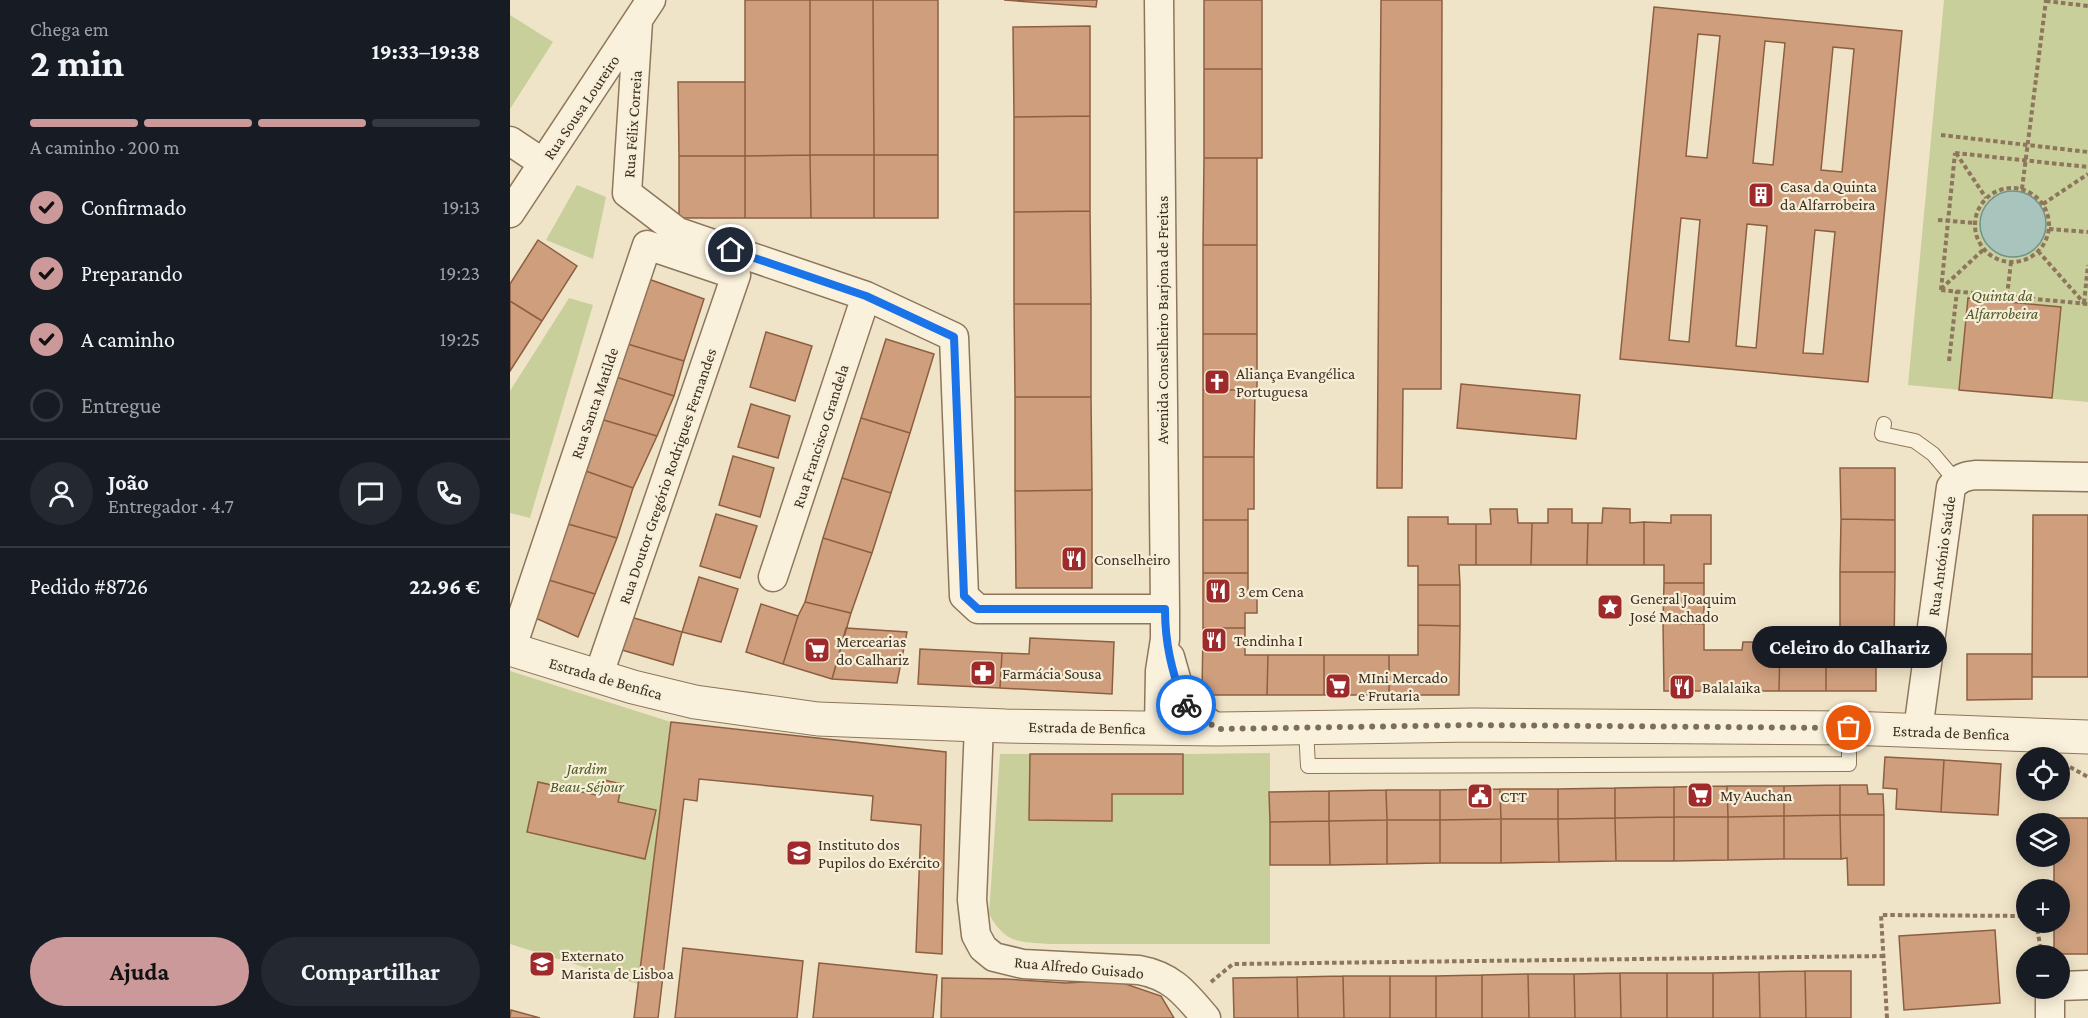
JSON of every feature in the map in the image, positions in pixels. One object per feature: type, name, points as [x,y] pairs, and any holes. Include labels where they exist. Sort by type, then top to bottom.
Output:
[{"type":"street","name":"Avenida Conselheiro Barjona de Freitas","points":[[1159,0],[1165,609],[1165,639],[1160,671],[1159,728]]},
{"type":"street","name":"Rua Félix Correia","points":[[645,11],[627,193],[678,232],[866,296],[954,337],[964,596],[978,609],[1165,609]]},
{"type":"street","name":"Rua Sousa Loureiro","points":[[510,213],[645,11]]},
{"type":"street","points":[[510,141],[543,163]]},
{"type":"street","name":"Rua Santa Matilde","points":[[510,650],[647,245],[736,275]]},
{"type":"street","name":"Rua Doutor Gregório Rodrigues Fernandes","points":[[598,677],[736,275]]},
{"type":"street","name":"Rua Francisco Grandela","points":[[773,577],[866,296]]},
{"type":"street","name":"Rua António Saúde","points":[[1918,730],[1952,486],[1965,476],[1976,474],[2088,477]]},
{"type":"street","name":"Avenida Conselheiro Barjona de Freitas","points":[[1165,639],[1183,703],[1217,729]]},
{"type":"street","name":"Estrada de Benfica","points":[[510,650],[598,677],[695,702],[818,718],[979,725],[1217,729],[1473,725],[1849,728],[1918,730],[2077,745]]},
{"type":"street","name":"Rua Alfredo Guisado","points":[[979,725],[972,900],[976,935],[983,948],[994,957],[1023,964],[1139,970],[1155,973],[1182,990],[1206,1018]]},
{"type":"street","points":[[2070,986],[2088,985]]},
{"type":"street","points":[[2050,999],[2050,1018]]},
{"type":"lane","points":[[1884,424],[1882,434],[1915,441],[1933,454],[1956,481]]},
{"type":"path","points":[[2022,189],[2046,0],[2088,6]]},
{"type":"path","points":[[1941,135],[2088,152]]},
{"type":"path","points":[[1955,153],[2088,167]]},
{"type":"path","points":[[1955,153],[1986,198]]},
{"type":"path","points":[[1941,290],[1955,153]]},
{"type":"path","points":[[2043,204],[2088,174]]},
{"type":"path","points":[[2022,189],[2033,194],[2048,213],[2047,237],[2038,251],[2021,261],[2011,262],[1997,259],[1984,249],[1977,236],[1975,223],[1980,206],[1986,198],[1998,190],[2022,189]]},
{"type":"path","points":[[1938,220],[1975,223]]},
{"type":"path","points":[[2049,229],[2088,232]]},
{"type":"path","points":[[1941,290],[1984,249]]},
{"type":"path","points":[[2038,251],[2086,303]]},
{"type":"path","points":[[2007,296],[2011,262]]},
{"type":"path","points":[[2086,303],[2088,265]]},
{"type":"path","points":[[1941,290],[2086,303]]},
{"type":"path","points":[[1949,361],[1957,291]]},
{"type":"path","points":[[2077,745],[2088,777]]},
{"type":"path","points":[[1887,1018],[1881,915],[2016,916]]},
{"type":"path","points":[[1208,984],[1233,964],[1883,956]]},
{"type":"green space","name":"Quinta da Alfarrobeira","points":[[1944,0],[2088,0],[2088,402],[1908,385]]},
{"type":"green space","points":[[510,15],[553,42],[510,109]]},
{"type":"green space","points":[[577,185],[606,197],[593,259],[546,240]]},
{"type":"green space","points":[[569,298],[593,305],[530,518],[510,513],[510,391]]},
{"type":"green space","name":"Jardim Beau-Séjour","points":[[510,671],[671,722],[638,984],[510,944]]},
{"type":"green space","points":[[1270,753],[1270,944],[1028,943],[1007,936],[989,914],[1000,754],[1030,754],[1029,820],[1112,821],[1112,794],[1183,794],[1183,754]]},
{"type":"water","points":[[2013,191],[2026,194],[2036,201],[2043,211],[2046,224],[2043,237],[2036,247],[2026,254],[2013,257],[2000,254],[1990,247],[1983,237],[1980,224],[1983,211],[1990,201],[2000,194]]},
{"type":"building","points":[[745,0],[810,0],[810,155],[745,156]]},
{"type":"building","points":[[810,0],[873,0],[874,155],[810,155]]},
{"type":"building","points":[[873,0],[938,0],[938,155],[874,155]]},
{"type":"building","points":[[1004,0],[1097,0],[1096,7]]},
{"type":"building","points":[[1204,0],[1262,0],[1262,69],[1204,69]]},
{"type":"building","points":[[1381,0],[1442,0],[1441,389],[1403,389],[1402,488],[1377,488]]},
{"type":"building","name":"Casa da Quinta da Alfarrobeira","points":[[1654,7],[1902,31],[1868,382],[1620,359]],"holes":[[[1698,34],[1720,36],[1707,158],[1686,156]],[[1765,41],[1785,43],[1773,165],[1753,163]],[[1833,47],[1854,49],[1842,172],[1821,170]],[[1681,218],[1700,220],[1689,342],[1669,340]],[[1747,224],[1767,226],[1756,348],[1736,346]],[[1815,230],[1835,232],[1823,354],[1803,353]]]},
{"type":"building","points":[[1090,26],[1090,116],[1014,117],[1013,27]]},
{"type":"building","points":[[1204,69],[1262,69],[1262,158],[1204,158]]},
{"type":"building","points":[[678,82],[745,82],[745,156],[679,156]]},
{"type":"building","points":[[1090,116],[1090,211],[1014,212],[1014,117]]},
{"type":"building","points":[[810,155],[811,218],[745,218],[745,156]]},
{"type":"building","points":[[810,155],[874,155],[874,218],[811,218]]},
{"type":"building","points":[[874,155],[938,155],[938,218],[874,218]]},
{"type":"building","points":[[679,156],[745,156],[745,218],[679,218]]},
{"type":"building","points":[[1204,158],[1257,158],[1257,245],[1203,245]]},
{"type":"building","points":[[1090,211],[1091,304],[1014,304],[1014,212]]},
{"type":"building","points":[[538,240],[577,266],[542,321],[510,301],[510,284]]},
{"type":"building","points":[[1203,245],[1257,245],[1257,334],[1203,334]]},
{"type":"building","points":[[643,277],[704,299],[684,361],[621,342]]},
{"type":"building","points":[[1968,298],[2061,307],[2052,398],[1959,390]]},
{"type":"building","points":[[510,301],[542,321],[510,371]]},
{"type":"building","points":[[1014,304],[1091,304],[1091,397],[1015,397]]},
{"type":"building","points":[[766,332],[812,346],[795,401],[750,387]]},
{"type":"building","points":[[1203,334],[1257,334],[1257,390],[1203,390]]},
{"type":"building","points":[[886,339],[934,354],[910,433],[861,418]]},
{"type":"building","points":[[621,342],[684,361],[674,396],[613,376]]},
{"type":"building","points":[[613,376],[674,396],[657,436],[597,418]]},
{"type":"building","points":[[1461,384],[1580,395],[1576,439],[1457,428]]},
{"type":"building","points":[[1203,390],[1255,390],[1254,457],[1203,457]]},
{"type":"building","points":[[1015,397],[1091,397],[1092,490],[1015,491]]},
{"type":"building","points":[[751,404],[790,416],[778,458],[738,447]]},
{"type":"building","points":[[597,418],[657,436],[633,488],[583,470]]},
{"type":"building","points":[[861,418],[910,433],[891,493],[842,478]]},
{"type":"building","points":[[733,456],[774,468],[760,517],[719,505]]},
{"type":"building","points":[[1203,457],[1254,457],[1254,509],[1248,509],[1248,520],[1203,520]]},
{"type":"building","points":[[1840,468],[1895,468],[1895,520],[1841,519]]},
{"type":"building","points":[[583,470],[633,488],[617,538],[561,522]]},
{"type":"building","points":[[842,478],[891,493],[872,553],[823,538]]},
{"type":"building","points":[[1092,490],[1092,588],[1016,588],[1015,491]]},
{"type":"building","points":[[1603,508],[1630,509],[1630,523],[1644,522],[1644,565],[1587,565],[1588,523],[1602,523]]},
{"type":"building","points":[[1490,509],[1517,509],[1518,523],[1532,523],[1531,565],[1476,565],[1476,524],[1491,524]]},
{"type":"building","points":[[1548,509],[1572,509],[1572,523],[1588,523],[1587,565],[1531,565],[1532,523],[1548,523]]},
{"type":"building","points":[[716,514],[757,526],[740,578],[700,566]]},
{"type":"building","points":[[1671,515],[1711,515],[1711,564],[1704,564],[1704,583],[1664,583],[1664,565],[1644,565],[1644,522],[1671,523]]},
{"type":"building","points":[[2033,515],[2088,515],[2088,677],[2032,677]]},
{"type":"building","points":[[1408,517],[1448,517],[1448,524],[1476,524],[1476,565],[1459,565],[1460,585],[1418,585],[1418,566],[1408,566]]},
{"type":"building","points":[[1841,519],[1895,520],[1895,572],[1840,572]]},
{"type":"building","points":[[1203,520],[1248,520],[1248,573],[1203,573]]},
{"type":"building","points":[[561,522],[617,538],[595,594],[539,577]]},
{"type":"building","points":[[823,538],[872,553],[851,613],[805,602]]},
{"type":"building","points":[[1840,572],[1895,572],[1894,651],[1840,651]]},
{"type":"building","points":[[1203,573],[1248,573],[1248,591],[1257,591],[1257,613],[1245,613],[1245,628],[1203,628]]},
{"type":"building","points":[[539,577],[595,594],[578,637],[531,616]]},
{"type":"building","points":[[699,577],[738,589],[721,642],[682,632]]},
{"type":"building","points":[[1664,583],[1704,583],[1704,624],[1663,623]]},
{"type":"building","points":[[1418,585],[1460,585],[1460,626],[1418,625]]},
{"type":"building","points":[[805,602],[851,613],[832,679],[783,664],[798,616]]},
{"type":"building","points":[[761,604],[798,616],[783,664],[746,652]]},
{"type":"building","points":[[624,615],[682,632],[673,665],[615,648]]},
{"type":"building","points":[[1663,623],[1704,624],[1704,650],[1742,650],[1743,642],[1780,642],[1779,691],[1664,691]]},
{"type":"building","points":[[1418,625],[1460,626],[1459,695],[1389,695],[1389,655],[1418,655]]},
{"type":"building","points":[[846,628],[907,632],[897,683],[832,679]]},
{"type":"building","points":[[1203,628],[1245,628],[1245,655],[1268,655],[1267,695],[1202,695]]},
{"type":"building","points":[[1030,638],[1114,642],[1112,694],[1000,688],[1002,653],[1029,654]]},
{"type":"building","points":[[1780,642],[1826,642],[1826,691],[1779,691]]},
{"type":"building","points":[[1826,642],[1840,642],[1840,651],[1876,651],[1876,691],[1826,691]]},
{"type":"building","points":[[920,649],[1002,653],[1000,688],[918,684]]},
{"type":"building","points":[[1967,654],[2032,654],[2032,699],[1967,700]]},
{"type":"building","points":[[1268,655],[1324,655],[1324,695],[1267,695]]},
{"type":"building","points":[[1324,655],[1389,655],[1389,695],[1324,695]]},
{"type":"building","points":[[671,722],[946,752],[942,954],[916,952],[921,825],[871,820],[873,796],[699,779],[697,801],[684,799],[658,1018],[634,1018]]},
{"type":"building","points":[[1030,754],[1183,754],[1183,794],[1112,794],[1112,821],[1029,820]]},
{"type":"building","points":[[1885,757],[1944,760],[1941,812],[1896,809],[1897,789],[1883,788]]},
{"type":"building","points":[[1944,760],[2001,764],[1998,815],[1941,812]]},
{"type":"building","points":[[604,780],[622,784],[618,802],[656,810],[645,859],[527,832],[538,782],[601,796]]},
{"type":"building","points":[[1840,785],[1840,815],[1784,816],[1784,786]]},
{"type":"building","points":[[1840,785],[1867,785],[1868,794],[1883,794],[1884,815],[1840,815]]},
{"type":"building","points":[[1727,786],[1784,786],[1784,816],[1728,817]]},
{"type":"building","points":[[1727,786],[1728,817],[1674,817],[1674,787]]},
{"type":"building","points":[[1674,787],[1674,817],[1615,818],[1615,788]]},
{"type":"building","points":[[1615,788],[1615,818],[1558,819],[1558,789]]},
{"type":"building","points":[[1500,789],[1558,789],[1558,819],[1501,819]]},
{"type":"building","points":[[1500,789],[1501,819],[1440,820],[1440,790]]},
{"type":"building","points":[[1386,790],[1440,790],[1440,820],[1387,820]]},
{"type":"building","points":[[1386,790],[1387,820],[1329,821],[1329,791]]},
{"type":"building","points":[[1329,791],[1329,821],[1270,822],[1269,792]]},
{"type":"building","points":[[1840,815],[1841,859],[1784,859],[1784,816]]},
{"type":"building","points":[[1840,815],[1884,815],[1884,885],[1848,885],[1847,858],[1841,859]]},
{"type":"building","points":[[1784,816],[1784,859],[1728,860],[1728,817]]},
{"type":"building","points":[[1674,817],[1728,817],[1728,860],[1674,861]]},
{"type":"building","points":[[1674,817],[1674,861],[1616,861],[1615,818]]},
{"type":"building","points":[[1615,818],[1616,861],[1559,862],[1558,819]]},
{"type":"building","points":[[2070,818],[2088,818],[2088,954],[2070,954],[2070,945],[2054,945],[2054,933],[2070,933],[2070,879],[2054,879],[2054,867],[2070,867]]},
{"type":"building","points":[[1501,819],[1558,819],[1559,862],[1501,863]]},
{"type":"building","points":[[1501,819],[1501,863],[1440,863],[1440,820]]},
{"type":"building","points":[[1387,820],[1387,864],[1330,865],[1329,821]]},
{"type":"building","points":[[1387,820],[1440,820],[1440,863],[1387,864]]},
{"type":"building","points":[[1329,821],[1330,865],[1270,865],[1270,822]]},
{"type":"building","points":[[1995,930],[2000,1003],[1904,1010],[1899,936]]},
{"type":"building","points":[[683,948],[803,961],[797,1018],[675,1018]]},
{"type":"building","points":[[819,963],[937,975],[933,1018],[813,1018]]},
{"type":"building","points":[[1805,971],[1851,971],[1851,1018],[1806,1018]]},
{"type":"building","points":[[1805,971],[1806,1018],[1760,1018],[1759,972]]},
{"type":"building","points":[[1759,972],[1760,1018],[1713,1018],[1713,973]]},
{"type":"building","points":[[1620,973],[1667,973],[1667,1018],[1621,1018]]},
{"type":"building","points":[[1620,973],[1621,1018],[1575,1018],[1574,974]]},
{"type":"building","points":[[1667,973],[1713,973],[1713,1018],[1667,1018]]},
{"type":"building","points":[[1528,974],[1574,974],[1575,1018],[1529,1018]]},
{"type":"building","points":[[1528,974],[1529,1018],[1482,1018],[1482,975]]},
{"type":"building","points":[[1482,975],[1482,1018],[1436,1018],[1436,976]]},
{"type":"building","points":[[1343,976],[1390,976],[1390,1018],[1344,1018]]},
{"type":"building","points":[[1343,976],[1344,1018],[1298,1018],[1297,977]]},
{"type":"building","points":[[1390,976],[1436,976],[1436,1018],[1390,1018]]},
{"type":"building","points":[[1297,977],[1298,1018],[1234,1018],[1233,978]]},
{"type":"building","points":[[942,978],[1066,983],[1114,980],[1161,996],[1174,1018],[941,1018]]},
{"type":"building","points":[[511,1010],[540,1018],[510,1018]]},
{"type":"way so far","points":[[1186,705],[1217,729],[1473,725],[1849,728]]},
{"type":"place","name":"Casa da Quinta da Alfarrobeira","points":[[1761,195]]},
{"type":"place","name":"Aliança Evangélica Portuguesa","points":[[1217,382]]},
{"type":"place","name":"Conselheiro","points":[[1074,559]]},
{"type":"place","name":"3 em Cena","points":[[1218,591]]},
{"type":"place","name":"General Joaquim José Machado","points":[[1610,607]]},
{"type":"place","name":"Tendinha I","points":[[1214,640]]},
{"type":"place","name":"Mercearias do Calhariz","points":[[817,650]]},
{"type":"place","name":"Farmácia Sousa","points":[[983,673]]},
{"type":"place","name":"MIni Mercado e Frutaria","points":[[1338,686]]},
{"type":"place","name":"Balalaika","points":[[1682,687]]},
{"type":"place","name":"Celeiro do Calhariz","points":[[1849,728]]},
{"type":"place","name":"My Auchan","points":[[1700,795]]},
{"type":"place","name":"CTT","points":[[1480,796]]},
{"type":"place","name":"Instituto dos Pupilos do Exército","points":[[799,853]]},
{"type":"place","name":"Externato Marista de Lisboa","points":[[542,964]]},
{"type":"route","points":[[731,250],[866,296],[954,337],[964,596],[978,609],[1165,609],[1165,639],[1183,703],[1186,705]]}]
